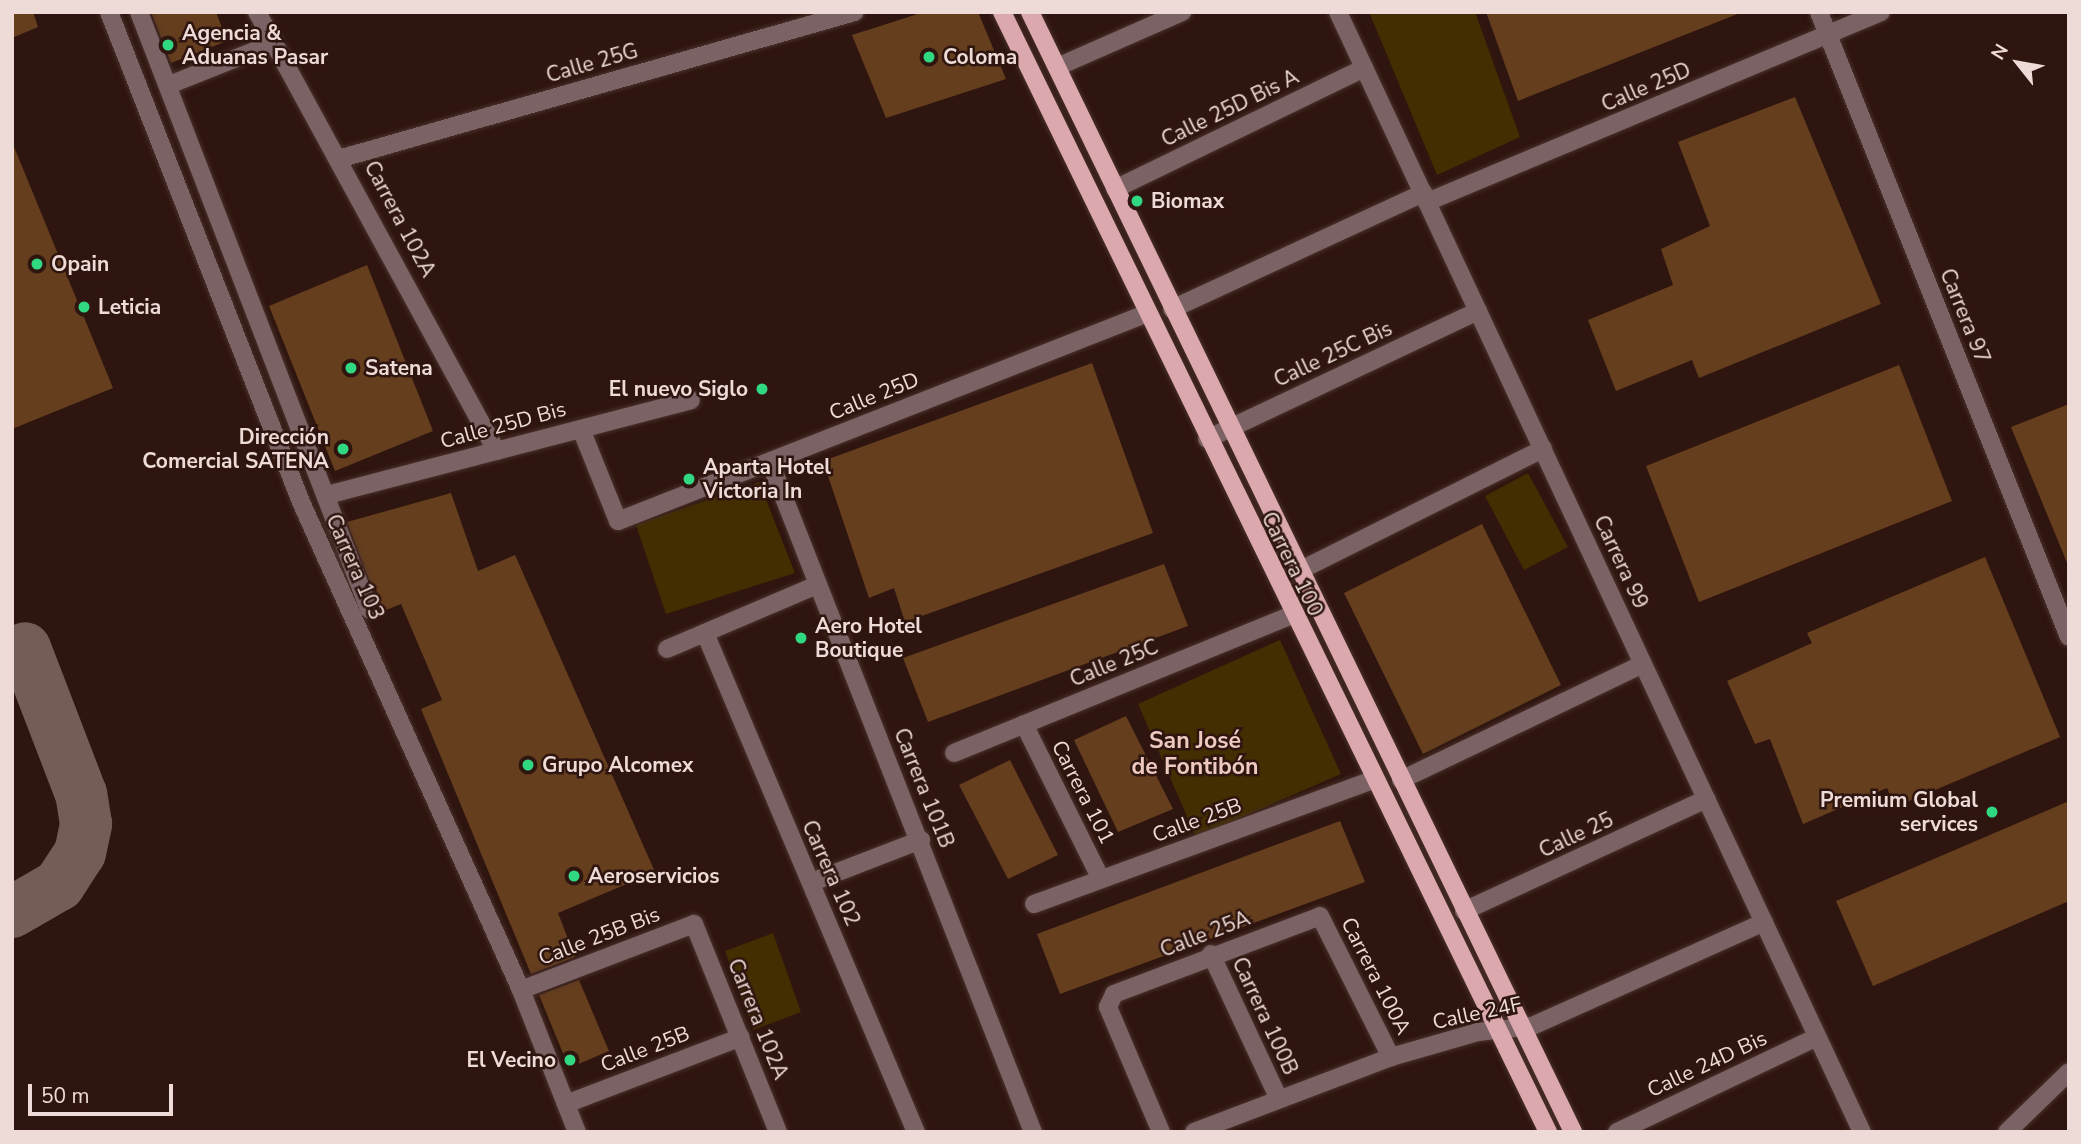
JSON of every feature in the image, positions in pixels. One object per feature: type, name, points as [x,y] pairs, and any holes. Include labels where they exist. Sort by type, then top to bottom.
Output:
[{"type":"main road","name":"Carrera 100","points":[[1002,12],[1292,615],[1548,1132]]},
{"type":"main road","name":"Carrera 100","points":[[1030,12],[1227,429],[1573,1132]]},
{"type":"street","name":"Carrera 103","points":[[109,12],[301,502],[521,990],[578,1132]]},
{"type":"street","name":"Carrera 103","points":[[139,12],[369,609]]},
{"type":"street","name":"Carrera 102A","points":[[257,12],[342,158],[496,451]]},
{"type":"street","name":"Calle 25G","points":[[342,158],[855,12]]},
{"type":"street","points":[[1057,67],[1182,12]]},
{"type":"street","name":"Carrera 99","points":[[1338,12],[1861,1132]]},
{"type":"street","name":"Carrera 97","points":[[1819,12],[2069,637]]},
{"type":"street","name":"Calle 25D","points":[[1172,309],[1425,197],[1881,12]]},
{"type":"street","points":[[169,85],[274,43]]},
{"type":"street","name":"Calle 25D Bis A","points":[[1115,189],[1364,68]]},
{"type":"street","name":"Calle 25C Bis","points":[[1207,439],[1478,311]]},
{"type":"street","name":"Calle 25D","points":[[581,429],[618,521],[1148,313]]},
{"type":"street","name":"Calle 25D Bis","points":[[327,495],[691,400]]},
{"type":"street","points":[[1299,571],[1543,449]]},
{"type":"street","name":"Carrera 101B","points":[[770,462],[921,840],[1033,1132]]},
{"type":"street","points":[[667,649],[817,585]]},
{"type":"street","name":"Calle 25C","points":[[954,753],[1292,615]]},
{"type":"street","name":"Carrera 102","points":[[705,633],[916,1132]]},
{"type":"street","points":[[1401,780],[1643,664]]},
{"type":"street","name":"Carrera 101","points":[[1024,724],[1101,879]]},
{"type":"street","name":"Calle 25B","points":[[1034,904],[1375,779]]},
{"type":"street","name":"Calle 25","points":[[1464,911],[1706,799]]},
{"type":"street","points":[[812,881],[921,840]]},
{"type":"street","name":"Calle 25A","points":[[1161,1132],[1110,999],[1211,954],[1320,916]]},
{"type":"street","name":"Carrera 100A","points":[[1320,916],[1391,1057]]},
{"type":"street","name":"Calle 24F","points":[[1194,1132],[1278,1097],[1391,1057],[1497,1028],[1520,1024],[1532,1026],[1764,922]]},
{"type":"street","name":"Calle 25B Bis","points":[[521,990],[694,924]]},
{"type":"street","name":"Carrera 102A","points":[[694,924],[778,1132]]},
{"type":"street","name":"Carrera 100B","points":[[1211,954],[1278,1097]]},
{"type":"street","name":"Calle 25B","points":[[566,1104],[740,1037]]},
{"type":"street","name":"Calle 24D Bis","points":[[1617,1132],[1817,1037]]},
{"type":"street","points":[[2007,1132],[2069,1072]]},
{"type":"shaded area","points":[[1369,12],[1475,12],[1520,137],[1437,175]]},
{"type":"shaded area","points":[[1528,473],[1568,547],[1524,570],[1485,496]]},
{"type":"shaded area","points":[[759,482],[795,573],[666,614],[636,525]]},
{"type":"shaded area","points":[[1280,640],[1341,774],[1196,837],[1138,704]]},
{"type":"shaded area","points":[[773,933],[801,1012],[753,1030],[725,951]]},
{"type":"building","points":[[12,12],[33,12],[38,27],[12,38]]},
{"type":"building","points":[[151,12],[216,12],[227,41],[171,63]]},
{"type":"building","name":"Coloma","points":[[924,12],[978,12],[1006,79],[886,118],[852,35]]},
{"type":"building","points":[[1486,12],[1740,12],[1740,13],[1518,101]]},
{"type":"building","points":[[1795,97],[1881,304],[1699,378],[1692,360],[1616,391],[1588,320],[1673,285],[1661,249],[1710,226],[1678,142]]},
{"type":"building","name":"Opain","points":[[12,142],[113,388],[12,429]]},
{"type":"building","name":"Satena","points":[[367,265],[433,431],[335,471],[269,306]]},
{"type":"building","points":[[1092,363],[1153,533],[905,622],[894,588],[869,598],[823,461]]},
{"type":"building","points":[[1899,365],[1952,501],[1699,602],[1646,466]]},
{"type":"building","points":[[2069,404],[2069,565],[2068,565],[2011,427]]},
{"type":"building","points":[[451,493],[478,571],[515,555],[655,872],[558,913],[575,957],[531,974],[421,709],[442,700],[401,604],[381,612],[347,522]]},
{"type":"building","points":[[1482,524],[1561,685],[1423,754],[1344,593]]},
{"type":"building","points":[[1985,557],[2060,737],[1895,807],[1887,788],[1803,824],[1770,739],[1755,744],[1727,681],[1812,643],[1807,633]]},
{"type":"building","points":[[1164,564],[1188,626],[928,722],[903,658]]},
{"type":"building","points":[[1126,716],[1173,809],[1118,832],[1074,740]]},
{"type":"building","points":[[1010,760],[1058,855],[1008,879],[959,785]]},
{"type":"building","points":[[2069,801],[2069,901],[1873,986],[1836,901]]},
{"type":"building","points":[[1340,821],[1365,882],[1060,994],[1037,934]]},
{"type":"building","points":[[579,980],[609,1051],[569,1068],[539,995]]},
{"type":"taxiway","points":[[12,912],[59,885],[80,853],[86,824],[81,794],[25,648]]},
{"type":"place","name":"Agencia & Aduanas Pasar","points":[[168,45]]},
{"type":"place","name":"Coloma","points":[[929,57]]},
{"type":"place","name":"Biomax","points":[[1137,201]]},
{"type":"place","name":"Opain","points":[[37,264]]},
{"type":"place","name":"Leticia","points":[[84,307]]},
{"type":"place","name":"Satena","points":[[351,368]]},
{"type":"place","name":"El nuevo Siglo","points":[[762,389]]},
{"type":"place","name":"Dirección Comercial SATENA","points":[[343,449]]},
{"type":"place","name":"Aparta Hotel Victoria In","points":[[689,479]]},
{"type":"place","name":"Aero Hotel Boutique","points":[[801,638]]},
{"type":"place","name":"Grupo Alcomex","points":[[528,765]]},
{"type":"place","name":"Premium Global services","points":[[1992,812]]},
{"type":"place","name":"Aeroservicios","points":[[574,876]]},
{"type":"place","name":"El Vecino","points":[[570,1060]]},
{"type":"district","name":"San José de Fontibón","points":[[1195,754]]}]
